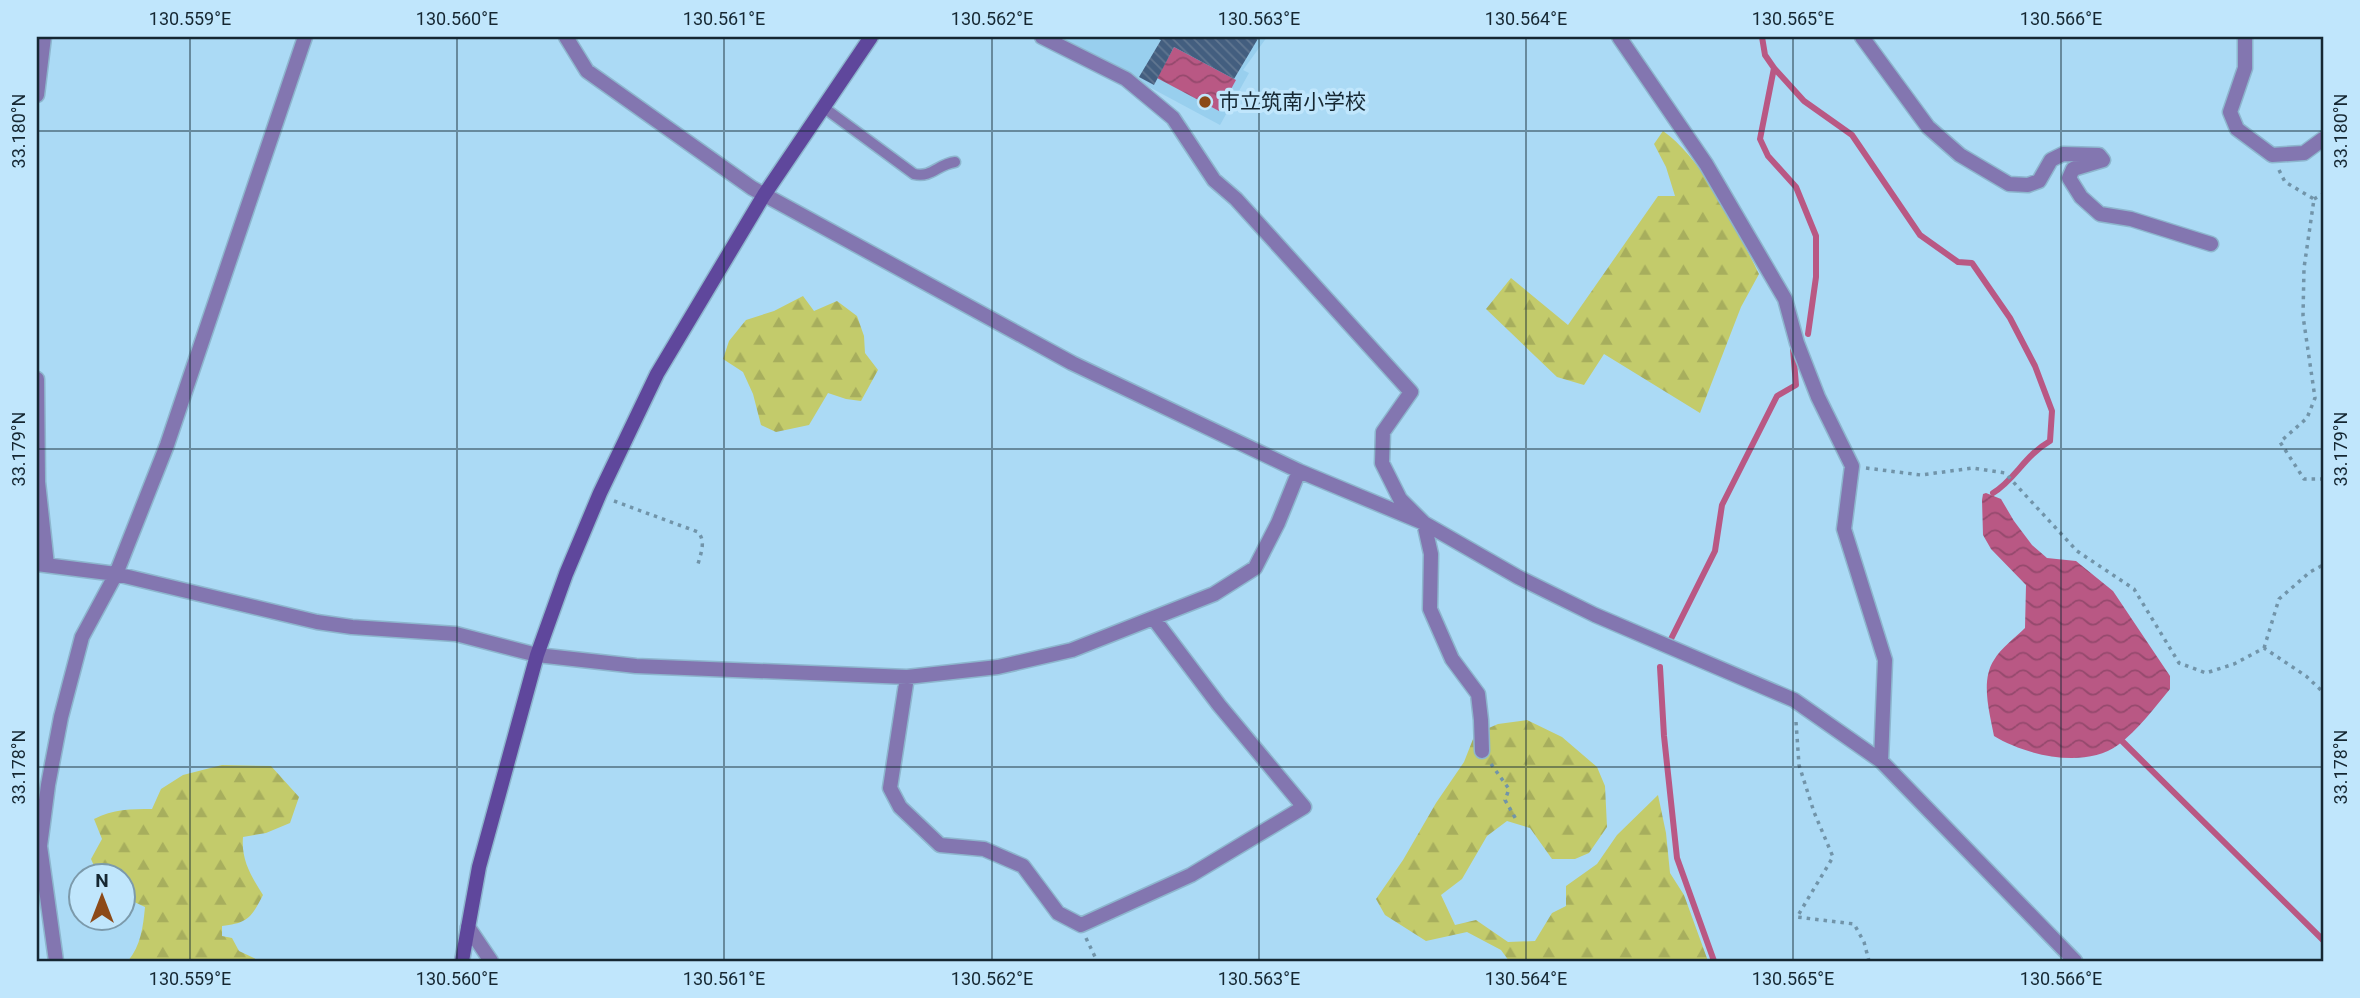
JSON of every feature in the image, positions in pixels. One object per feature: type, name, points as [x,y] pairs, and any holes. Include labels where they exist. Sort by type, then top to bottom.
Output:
[{"type":"street","points":[[37,95],[44,37]]},
{"type":"street","points":[[56,961],[40,846],[61,717],[82,637],[116,574],[167,446],[305,37]]},
{"type":"street","points":[[566,37],[587,71],[764,195],[1072,363],[1299,471],[1424,523],[1518,577],[1595,615],[1794,700],[1881,761],[2075,961]]},
{"type":"street","points":[[462,961],[480,867],[537,655],[566,574],[600,493],[657,374],[764,195],[871,37]]},
{"type":"street","points":[[1042,37],[1126,79],[1172,118],[1214,180],[1236,199],[1411,392],[1383,432],[1381,463],[1400,499],[1424,523],[1431,554],[1430,609],[1452,659],[1478,694],[1482,720],[1482,751]]},
{"type":"street","points":[[1619,37],[1706,164],[1785,299],[1814,387],[1852,466],[1844,529],[1885,660],[1881,761]]},
{"type":"street","points":[[1862,37],[1928,127],[1960,155],[2009,184],[2028,185],[2039,181],[2051,160],[2063,154],[2099,155],[2103,160],[2073,169],[2069,178],[2081,197],[2100,214],[2131,219],[2211,244]]},
{"type":"street","points":[[2245,37],[2245,68],[2230,112],[2237,129],[2272,155],[2304,153],[2323,139]]},
{"type":"street","points":[[37,379],[42,564],[116,574],[317,622],[456,634],[537,655],[636,666],[907,677],[998,667],[1072,650],[1214,594],[1255,568],[1278,523],[1299,471]]},
{"type":"street","points":[[907,677],[890,788],[900,807],[940,845],[984,849],[1023,866],[1058,913],[1081,925],[1191,875],[1304,807],[1219,705],[1154,619]]},
{"type":"street","points":[[468,927],[491,961]]},
{"type":"lane","points":[[823,107],[914,174],[930,174],[944,163],[955,162]]},
{"type":"path","points":[[2272,155],[2285,182],[2314,199]]},
{"type":"path","points":[[2314,199],[2323,194]]},
{"type":"path","points":[[2314,199],[2304,268],[2303,316],[2315,398],[2307,418],[2280,442],[2304,479],[2323,480]]},
{"type":"path","points":[[1852,466],[1921,475],[1973,468],[2005,473],[2077,551],[2134,589],[2179,663],[2206,673],[2234,664],[2264,648],[2279,599],[2309,572],[2323,565]]},
{"type":"path","points":[[610,499],[698,532],[703,543],[698,564]]},
{"type":"path","points":[[2264,648],[2323,692]]},
{"type":"path","points":[[1794,700],[1799,765],[1814,812],[1833,857],[1797,917],[1854,925],[1864,942],[1869,961]]},
{"type":"path","points":[[1482,751],[1509,789],[1505,800],[1517,821]]},
{"type":"path","points":[[1081,925],[1097,961]]},
{"type":"shaded area","name":"市立筑南小学校","points":[[1056,37],[1267,37],[1243,70],[1249,73],[1220,125]]},
{"type":"green space","points":[[1663,131],[1706,177],[1759,274],[1741,307],[1700,413],[1604,354],[1584,385],[1557,377],[1486,309],[1511,278],[1568,325],[1658,196],[1675,196],[1666,167],[1654,144]]},
{"type":"green space","points":[[803,296],[814,311],[837,301],[857,316],[864,336],[865,353],[878,370],[861,401],[828,393],[809,425],[776,432],[761,425],[753,394],[743,372],[723,359],[729,341],[746,320],[774,311]]},
{"type":"green space","points":[[1527,720],[1562,737],[1597,767],[1605,786],[1607,827],[1589,853],[1575,859],[1552,859],[1530,828],[1507,821],[1487,836],[1462,879],[1441,895],[1455,925],[1476,920],[1508,942],[1535,941],[1552,913],[1566,906],[1566,886],[1597,864],[1617,835],[1658,795],[1666,833],[1670,873],[1684,895],[1708,961],[1509,961],[1501,950],[1467,932],[1426,941],[1385,915],[1376,899],[1464,762],[1475,734],[1498,724]]},
{"type":"green space","points":[[222,765],[271,766],[299,797],[290,823],[266,833],[243,837],[245,860],[263,895],[248,918],[222,926],[222,936],[232,938],[239,951],[260,961],[128,961],[139,942],[145,907],[136,903],[136,862],[92,862],[91,859],[102,839],[94,819],[115,811],[152,809],[161,789],[183,775]]},
{"type":"water","points":[[1174,47],[1236,80],[1219,111],[1157,78]]},
{"type":"water","points":[[1983,494],[2001,499],[2032,545],[2047,558],[2076,561],[2113,591],[2170,676],[2170,689],[2146,718],[2118,745],[2105,752],[2089,757],[2056,757],[2023,749],[1994,736],[1987,698],[1990,668],[2004,647],[2025,628],[2026,585],[1991,549],[1983,535],[1982,500]]},
{"type":"building","points":[[1154,37],[1259,37],[1234,79],[1174,47],[1154,85],[1139,77],[1161,40]]},
{"type":"waterway","points":[[1762,37],[1765,55],[1774,68],[1804,101],[1852,135],[1920,235],[1958,262],[1972,263],[2010,318],[2035,366],[2052,411],[2050,441],[1993,493]]},
{"type":"waterway","points":[[1774,68],[1760,139],[1768,156],[1796,187],[1816,236],[1816,277],[1808,334]]},
{"type":"waterway","points":[[1671,639],[1715,551],[1722,505],[1777,396],[1796,385],[1793,349]]},
{"type":"waterway","points":[[1660,667],[1664,736],[1677,858],[1714,961]]},
{"type":"waterway","points":[[2122,741],[2323,940]]},
{"type":"place","name":"市立筑南小学校","points":[[1205,102]]}]
